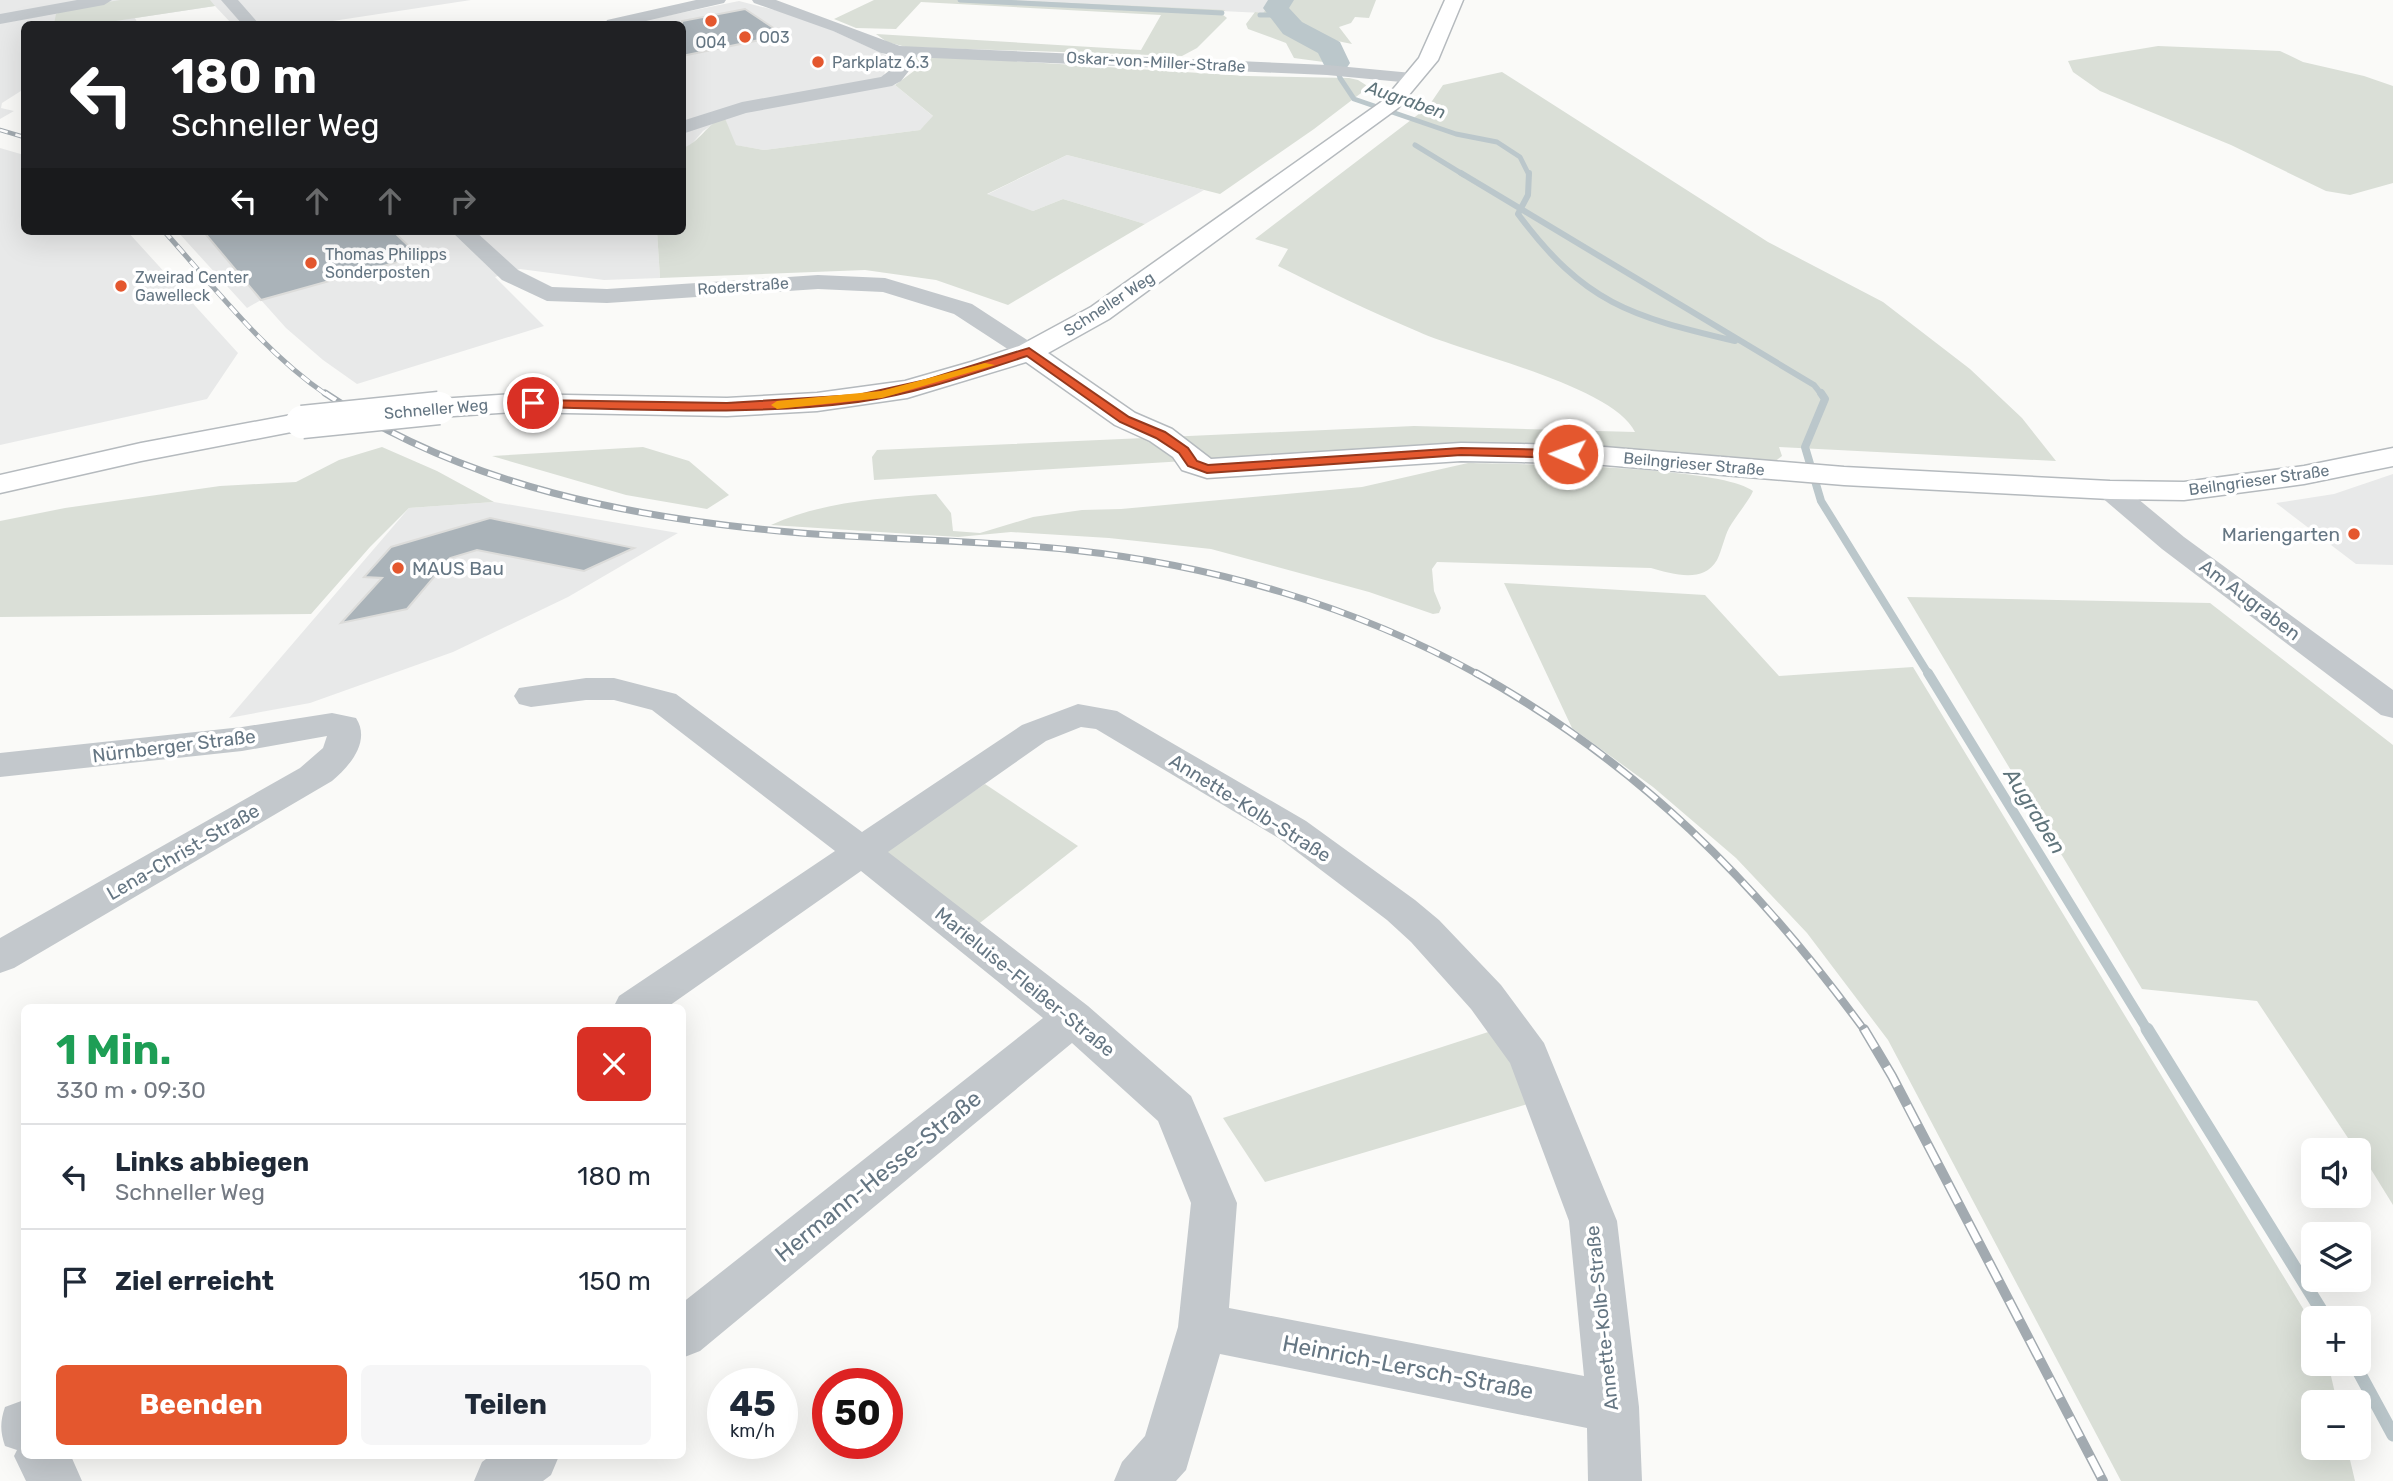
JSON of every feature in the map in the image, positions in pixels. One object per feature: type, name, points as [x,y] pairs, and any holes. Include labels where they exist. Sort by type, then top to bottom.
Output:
[{"type":"main road","points":[[1416,73],[1441,34],[1454,0]]},
{"type":"main road","name":"Schneller Weg","points":[[0,484],[141,452],[302,422],[513,403],[727,407],[830,401],[907,389],[1029,352],[1100,313],[1385,109],[1416,73]]},
{"type":"main road","name":"Beilngrieser Straße","points":[[1029,352],[1125,419],[1161,435],[1184,451],[1193,464],[1207,469],[1461,452],[1592,455],[1844,476],[2110,490],[2184,491],[2230,486],[2393,457]]},
{"type":"street","points":[[0,19],[42,18],[104,0]]},
{"type":"street","points":[[229,0],[248,21]]},
{"type":"street","points":[[625,21],[718,0]]},
{"type":"street","name":"Oskar-von-Miller-Straße","points":[[761,0],[822,20],[887,49],[900,51],[1416,73]]},
{"type":"street","points":[[686,129],[742,108],[886,82],[895,77],[903,67],[900,51]]},
{"type":"street","name":"Roderstraße","points":[[467,235],[510,275],[547,294],[607,296],[818,282],[885,285],[963,309],[1029,352]]},
{"type":"street","name":"Am Augraben","points":[[2110,490],[2173,543],[2393,707]]},
{"type":"street","name":"Marieluise-Fleißer-Straße","points":[[531,696],[586,689],[614,689],[664,702],[862,852],[1073,1018],[1175,1109],[1214,1202],[1203,1327],[1167,1451],[1141,1481]]},
{"type":"street","name":"Annette-Kolb-Straße","points":[[640,1004],[1034,733],[1078,715],[1105,719],[1293,830],[1401,911],[1425,931],[1486,997],[1529,1055],[1593,1221],[1614,1407],[1615,1481]]},
{"type":"street","name":"Nürnberger Straße","points":[[0,765],[242,739],[323,724],[340,724],[344,729]]},
{"type":"street","name":"Lena-Christ-Straße","points":[[0,957],[313,777],[336,757],[346,736],[344,729]]},
{"type":"street","name":"Hermann-Hesse-Straße","points":[[686,1331],[1073,1018]]},
{"type":"street","name":"Heinrich-Lersch-Straße","points":[[1203,1327],[1614,1407]]},
{"type":"street","points":[[43,1459],[55,1481]]},
{"type":"street","points":[[501,1481],[528,1459]]},
{"type":"shaded area","points":[[0,0],[471,0],[333,21],[229,21],[215,6],[135,18],[136,21],[21,21],[21,91],[2,103],[1,108],[14,111],[0,119]]},
{"type":"shaded area","points":[[120,0],[210,0],[215,6],[116,21],[55,21],[56,14],[71,8]]},
{"type":"shaded area","points":[[874,0],[1006,0],[1225,10],[1222,14],[1227,18],[1197,48],[1182,56],[906,47],[887,42],[876,34],[1141,50],[1161,15],[921,2],[896,29],[856,28],[834,19]]},
{"type":"shaded area","points":[[992,0],[1272,0],[1263,13]]},
{"type":"shaded area","points":[[1272,0],[1376,0],[1369,18],[1355,17],[1351,23],[1339,27],[1352,44],[1298,33],[1326,49],[1331,63],[1294,58],[1286,43],[1248,29],[1246,24],[1255,12],[1263,13]]},
{"type":"shaded area","points":[[739,1],[786,13],[888,56],[884,76],[934,117],[920,130],[764,150],[735,145],[724,117],[686,147],[686,21],[642,21]]},
{"type":"shaded area","points":[[2158,46],[2280,51],[2303,62],[2364,76],[2393,86],[2393,183],[2350,195],[2326,191],[2231,145],[2100,91],[2073,72],[2068,61]]},
{"type":"shaded area","points":[[920,55],[1247,76],[1349,78],[1369,87],[1220,194],[1067,155],[987,194],[1033,211],[1063,199],[1145,224],[1008,305],[936,280],[865,270],[660,278],[657,235],[686,235],[686,146],[712,124],[724,116],[736,145],[764,150],[920,130],[933,116],[895,85],[914,71],[914,59]]},
{"type":"shaded area","points":[[1502,72],[1768,242],[1883,302],[1970,369],[2022,418],[2056,461],[1779,447],[1782,456],[1773,463],[1481,443],[874,480],[872,457],[877,450],[1414,426],[1635,432],[1621,415],[1599,400],[1570,386],[1419,332],[1278,266],[1288,249],[1255,239],[1428,107],[1443,85]]},
{"type":"shaded area","points":[[0,148],[21,154],[21,235],[131,235],[238,353],[207,399],[0,445]]},
{"type":"shaded area","points":[[1067,155],[1204,190],[1145,224],[1063,199],[1033,211],[986,195]]},
{"type":"shaded area","points":[[181,235],[657,235],[660,278],[604,280],[520,269],[495,277],[544,326],[357,384],[323,360],[286,328],[261,300],[247,308]]},
{"type":"shaded area","points":[[382,447],[437,471],[494,502],[409,508],[370,547],[311,614],[0,617],[0,521],[65,508],[220,486],[296,482],[339,460]]},
{"type":"shaded area","points":[[643,447],[689,461],[729,495],[707,509],[626,495],[492,456]]},
{"type":"shaded area","points":[[1468,463],[1662,471],[1734,483],[1753,491],[1729,528],[1717,560],[1704,572],[1687,575],[1651,568],[1437,562],[1432,569],[1434,591],[1441,608],[1439,613],[1433,614],[1369,592],[1211,549],[1109,538],[1011,532],[958,537],[771,525],[831,506],[936,494],[951,513],[953,531],[980,533],[1033,517],[1082,510],[1121,509],[1362,487]]},
{"type":"shaded area","name":"Mariengarten","points":[[2393,474],[2393,565],[2356,564],[2276,503],[2334,494]]},
{"type":"shaded area","points":[[494,502],[678,533],[568,597],[453,652],[310,703],[229,718],[409,508]]},
{"type":"shaded area","points":[[1504,583],[1705,595],[1779,676],[1913,667],[2301,1306],[2301,1376],[2331,1376],[2334,1390],[2301,1390],[2301,1460],[2350,1460],[2355,1481],[2121,1481],[1888,1040],[1807,933],[1736,858],[1653,787],[1572,728]]},
{"type":"shaded area","points":[[1907,597],[2210,603],[2393,745],[2393,1205],[2371,1169],[2371,1138],[2348,1138],[2257,1001],[2142,989]]},
{"type":"shaded area","points":[[985,784],[1078,846],[976,926],[881,852]]},
{"type":"shaded area","points":[[1516,1023],[1561,1094],[1265,1182],[1223,1118]]},
{"type":"building","points":[[745,9],[784,35],[686,55],[686,21],[682,21]]},
{"type":"building","name":"Thomas Philipps Sonderposten","points":[[206,235],[397,235],[419,256],[261,300]]},
{"type":"building","name":"MAUS Bau","points":[[490,518],[634,548],[584,571],[477,550],[450,558],[407,609],[341,623],[382,578],[364,577],[391,547]]},
{"type":"waterway","points":[[960,0],[1222,13]]},
{"type":"waterway","name":"Augraben","points":[[1281,0],[1276,8],[1292,28],[1330,48],[1340,78],[1354,99],[1456,134],[1497,142],[1520,157],[1529,175]]},
{"type":"waterway","name":"Augraben","points":[[1281,0],[1276,8],[1286,23],[1330,48],[1336,63]]},
{"type":"waterway","points":[[1260,15],[1279,15]]},
{"type":"waterway","name":"Augraben","points":[[1415,145],[1464,175]]},
{"type":"waterway","name":"Augraben","points":[[1461,173],[1521,209]]},
{"type":"waterway","name":"Augraben","points":[[1521,209],[1528,195],[1529,175]]},
{"type":"waterway","name":"Augraben","points":[[1521,209],[1814,385],[1822,395]]},
{"type":"waterway","name":"Augraben","points":[[1521,209],[1518,214],[1565,268],[1612,302],[1666,323],[1735,341]]},
{"type":"waterway","name":"Augraben","points":[[1821,393],[1825,399],[1805,447],[1821,501],[1929,675]]},
{"type":"waterway","name":"Augraben","points":[[1928,673],[2148,1031]]},
{"type":"waterway","name":"Augraben","points":[[2147,1029],[2319,1306]]},
{"type":"waterway","name":"Augraben","points":[[2361,1376],[2393,1435]]},
{"type":"railway","points":[[0,130],[21,136]]},
{"type":"railway","points":[[167,235],[261,339],[327,395]]},
{"type":"railway","points":[[325,393],[379,425],[435,453],[493,475],[553,493],[615,507],[739,527],[1072,550],[1178,566],[1282,592],[1333,609],[1432,650],[1479,675]]},
{"type":"railway","points":[[1476,673],[1535,708],[1590,746],[1641,786],[1690,830],[1737,876],[1781,925],[1865,1031]]},
{"type":"railway","points":[[1864,1029],[1892,1076],[2103,1481]]},
{"type":"slow traffic","points":[[777,405],[882,394],[989,365]]},
{"type":"place","name":"O04","points":[[711,21]]},
{"type":"place","name":"O03","points":[[745,37]]},
{"type":"place","name":"Parkplatz 6.3","points":[[818,62]]},
{"type":"place","name":"Thomas Philipps Sonderposten","points":[[311,263]]},
{"type":"place","name":"Zweirad Center Gawelleck","points":[[121,286]]},
{"type":"place","name":"Mariengarten","points":[[2354,534]]},
{"type":"place","name":"MAUS Bau","points":[[398,568]]},
{"type":"route","points":[[533,403],[727,407],[858,398],[907,389],[1029,352],[1125,419],[1176,444],[1193,464],[1207,469],[1461,452],[1568,454]]}]
